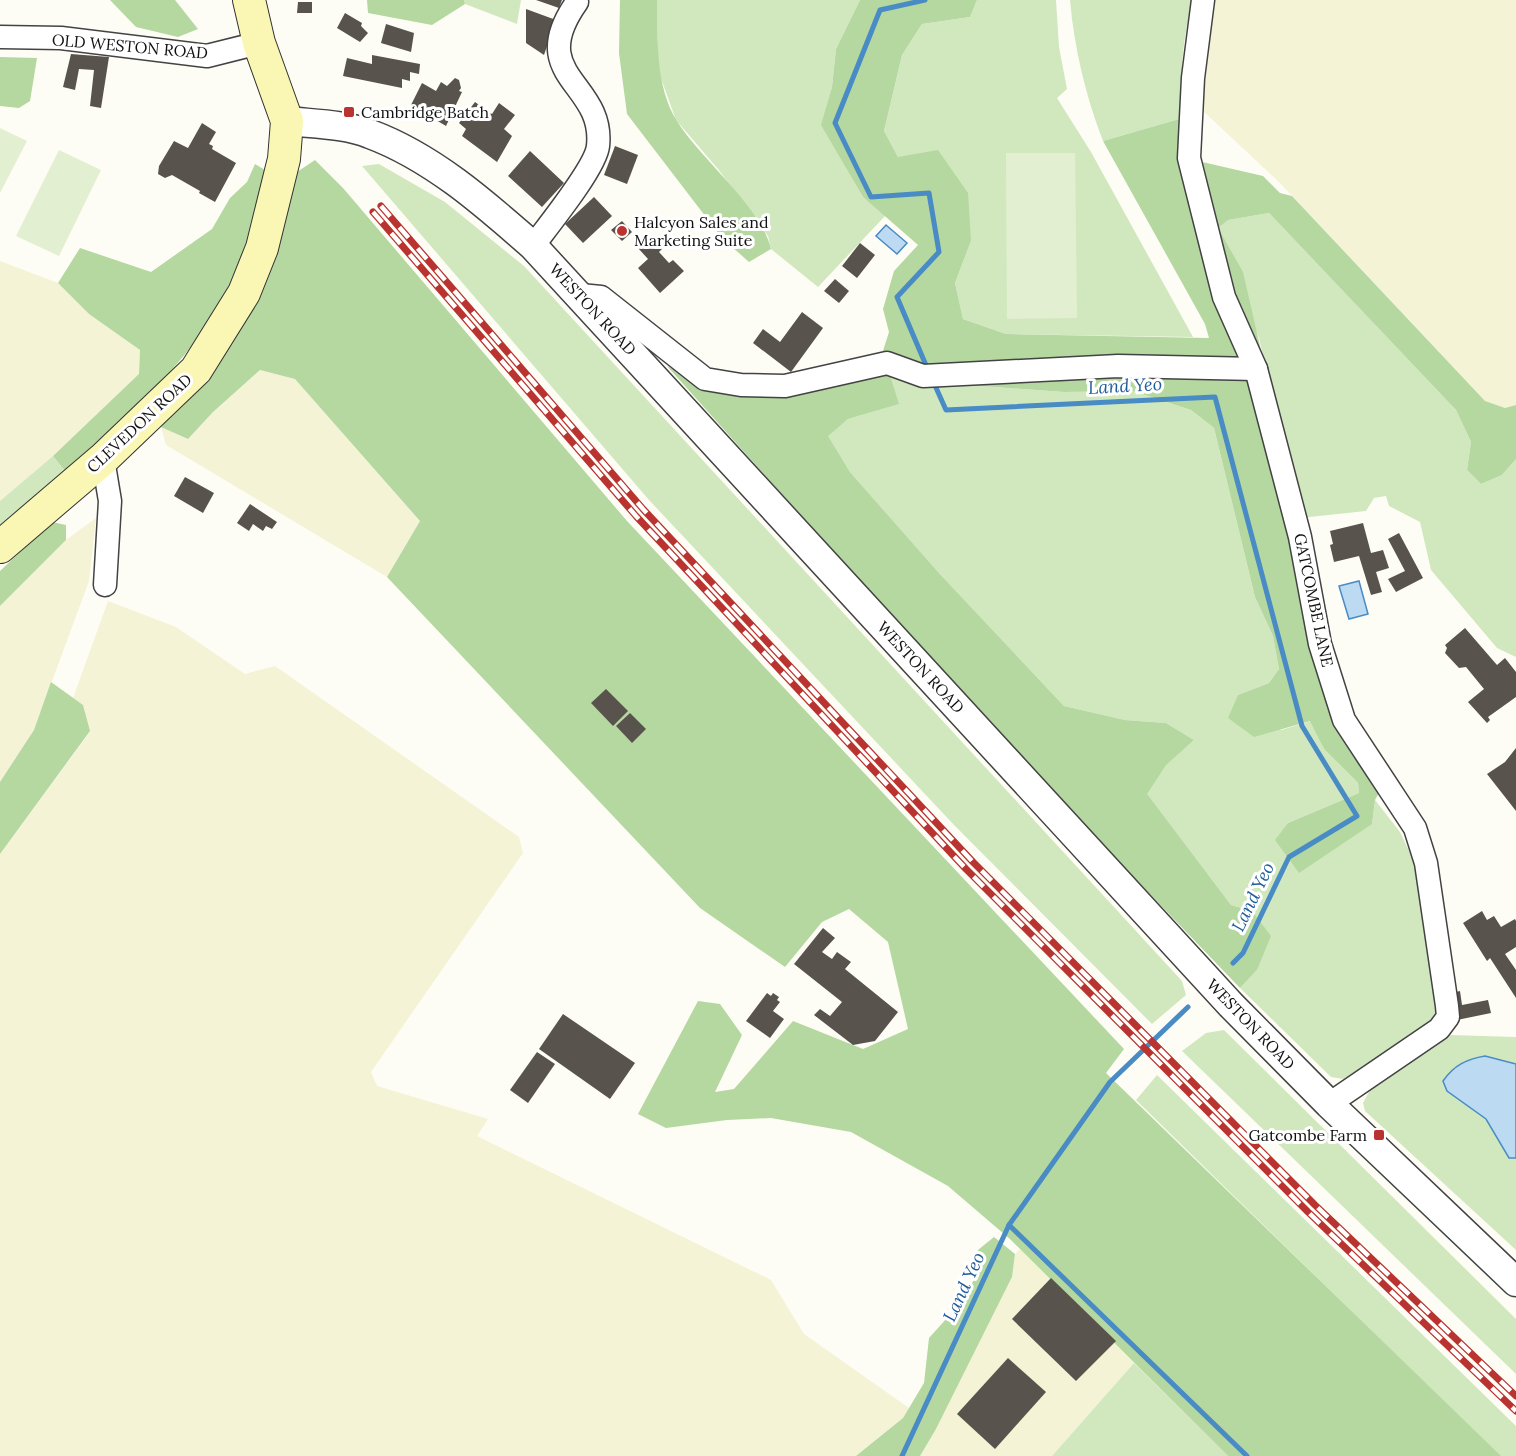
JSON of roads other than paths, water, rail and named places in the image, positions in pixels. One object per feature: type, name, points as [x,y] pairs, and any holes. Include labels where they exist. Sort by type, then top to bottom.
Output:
[{"type":"main road","name":"CLEVEDON ROAD","points":[[0,547],[104,459],[196,369],[244,293],[267,226],[284,159],[287,121],[259,44],[249,0]]},
{"type":"street","name":"GATCOMBE LANE","points":[[1203,0],[1193,78],[1189,158],[1224,297],[1256,369],[1300,537],[1320,644],[1344,720],[1415,828],[1426,863],[1447,1006],[1448,1017],[1439,1029],[1329,1104]]},
{"type":"street","points":[[533,246],[586,170],[598,148],[596,121],[586,98],[569,79],[561,63],[558,39],[565,20],[577,2]]},
{"type":"street","name":"OLD WESTON ROAD","points":[[0,37],[61,38],[207,56],[259,44]]},
{"type":"street","name":"WESTON ROAD","points":[[287,121],[368,133],[420,158],[482,202],[533,246],[1223,997],[1329,1104],[1516,1282]]},
{"type":"street","points":[[580,295],[601,297],[705,379],[741,385],[784,386],[887,363],[931,375],[1118,366],[1256,369]]},
{"type":"street","points":[[104,459],[110,501],[105,585]]},
{"type":"water","points":[[886,225],[907,243],[897,254],[876,236]]},
{"type":"water","points":[[1359,581],[1368,614],[1349,619],[1339,586]]},
{"type":"water","points":[[1485,1056],[1516,1064],[1516,1158],[1509,1158],[1486,1119],[1447,1091],[1443,1081],[1461,1064]]},
{"type":"waterway","name":"Land Yeo","points":[[925,0],[880,10],[835,123],[871,197],[929,193],[939,252],[897,297],[928,370]]},
{"type":"waterway","name":"Land Yeo","points":[[933,381],[946,410],[1215,397],[1302,726],[1357,816],[1289,857],[1243,953],[1233,963]]},
{"type":"waterway","name":"Land Yeo","points":[[902,1456],[1009,1225],[1110,1082],[1188,1007]]},
{"type":"waterway","points":[[1009,1225],[1247,1456]]},
{"type":"railway","points":[[381,206],[643,509],[973,862],[1315,1205],[1516,1396]]},
{"type":"railway","points":[[373,212],[636,516],[966,869],[1308,1212],[1516,1411]]},
{"type":"place","name":"Cambridge Batch","points":[[349,112]]},
{"type":"place","name":"Halcyon Sales and Marketing Suite","points":[[622,231]]},
{"type":"place","name":"Gatcombe Farm","points":[[1379,1135]]}]
